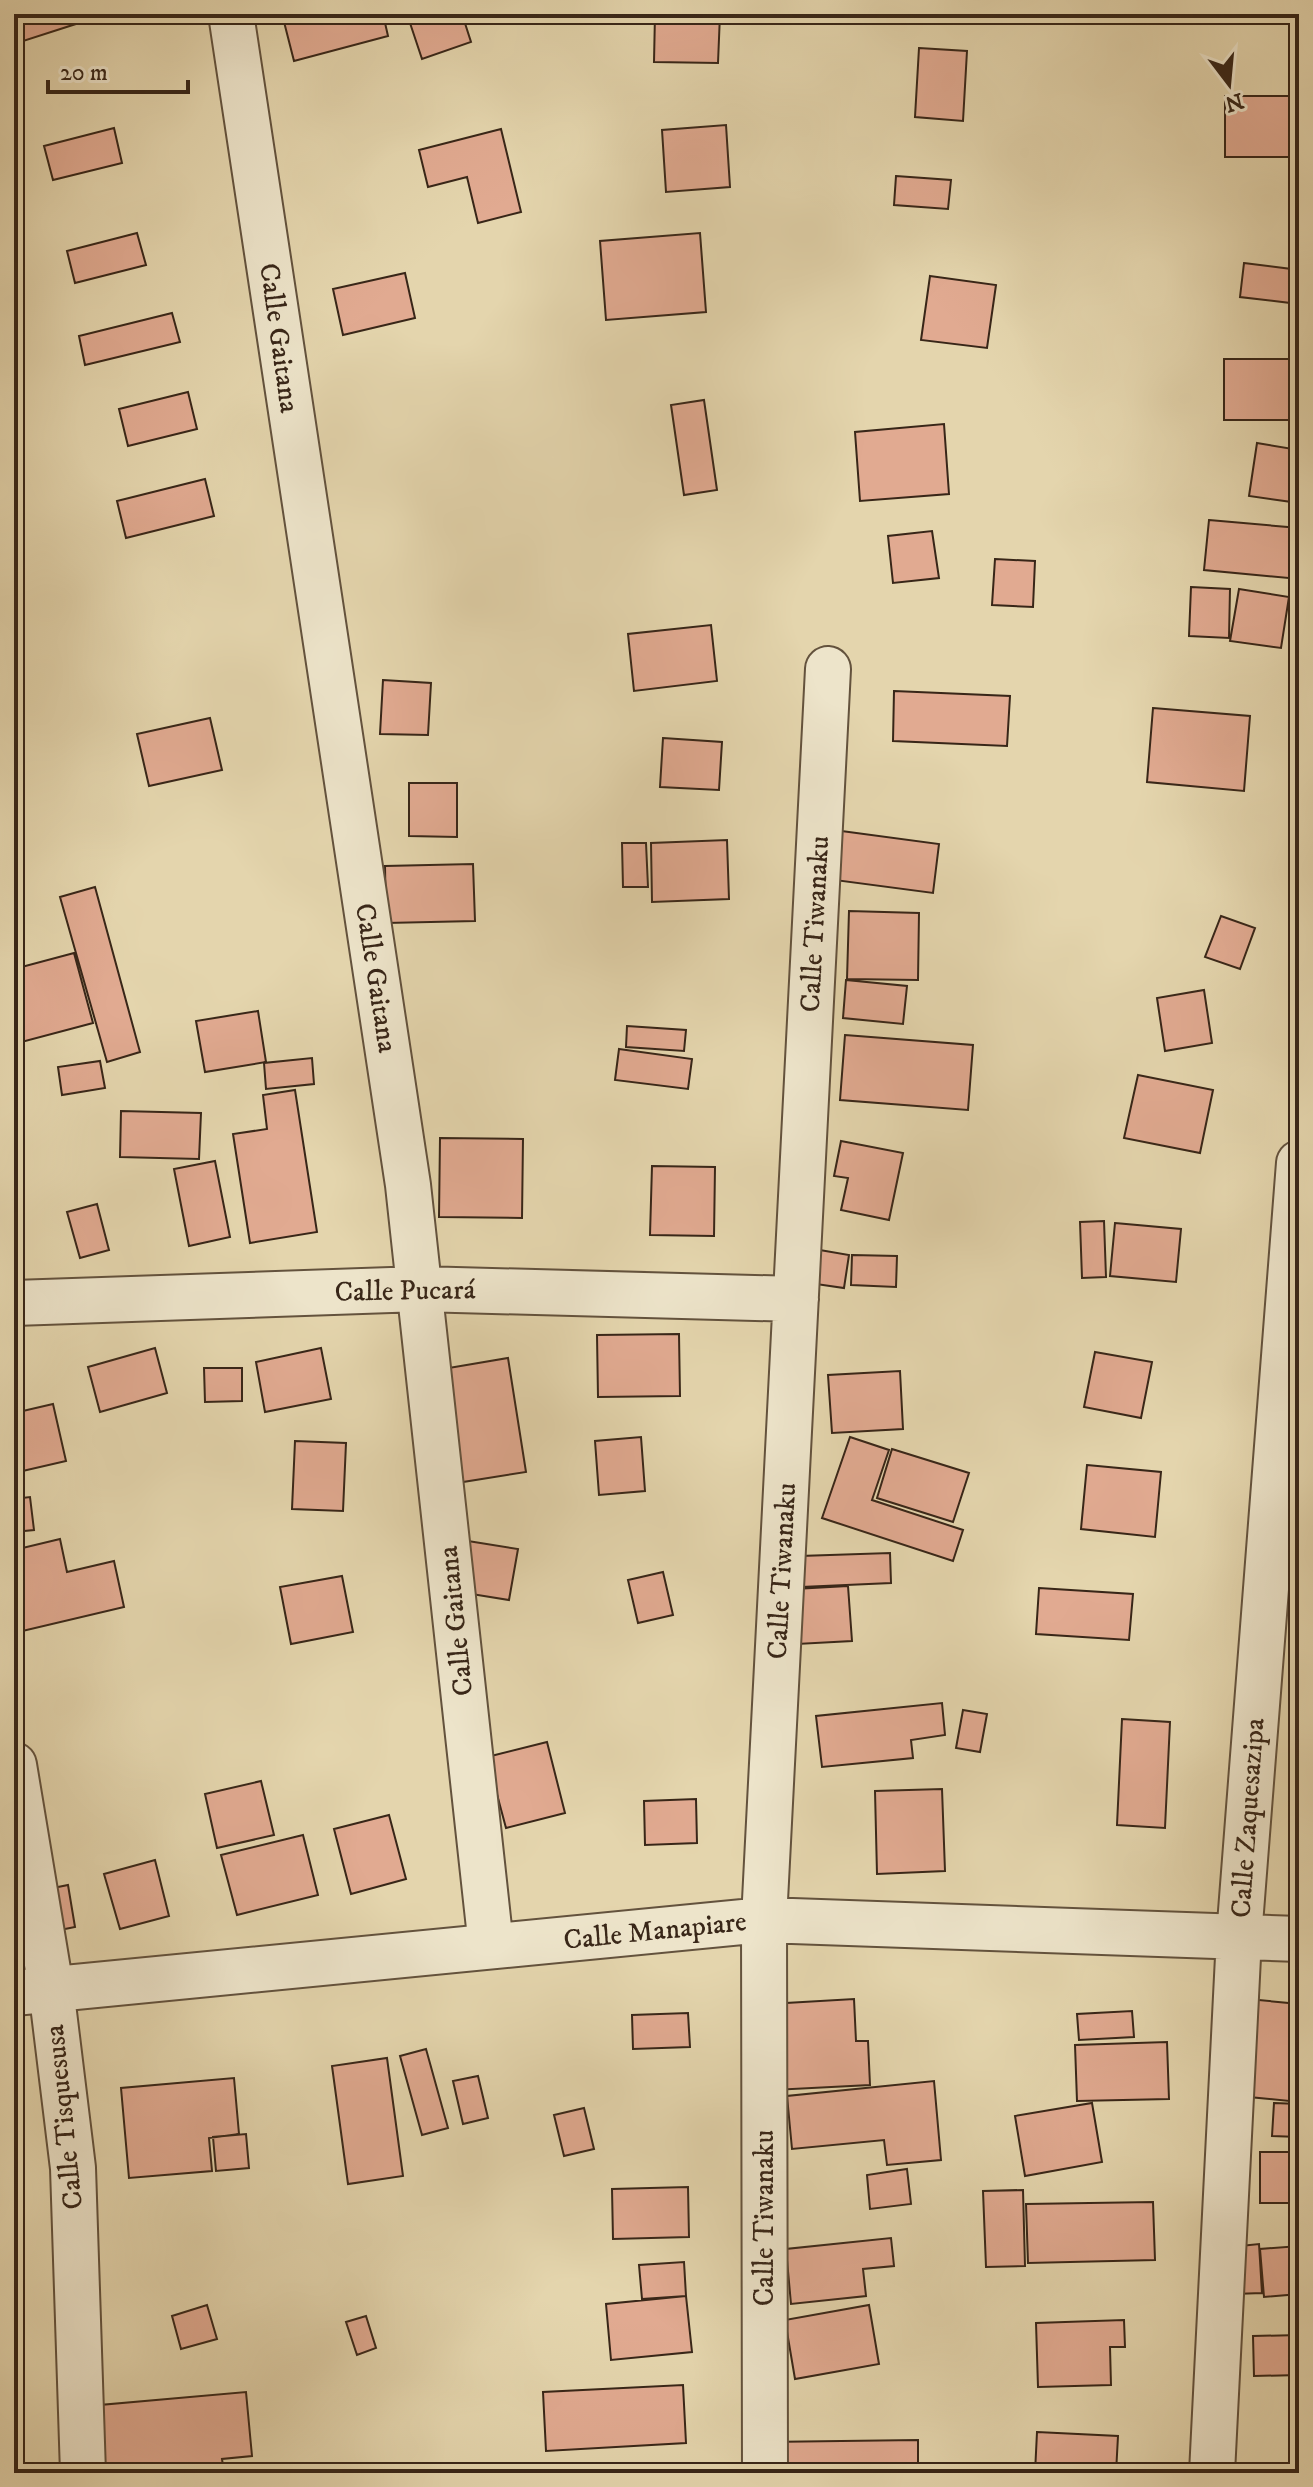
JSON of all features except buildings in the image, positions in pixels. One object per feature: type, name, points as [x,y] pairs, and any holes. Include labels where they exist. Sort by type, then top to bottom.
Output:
[{"type":"street","name":"Calle Gaitana","points":[[231,14],[408,1185],[491,1946]]},
{"type":"street","name":"Calle Tiwanaku","points":[[765,2473],[764,1920],[828,669]]},
{"type":"street","name":"Calle Zaquesazipa","points":[[1212,2473],[1239,1937],[1299,1163]]},
{"type":"street","name":"Calle Pucará","points":[[14,1303],[420,1289],[796,1299]]},
{"type":"street","name":"Calle Tisquesusa","points":[[14,1765],[33,1991],[73,2168],[83,2473]]},
{"type":"street","name":"Calle Manapiare","points":[[33,1991],[764,1920],[1299,1939]]}]
